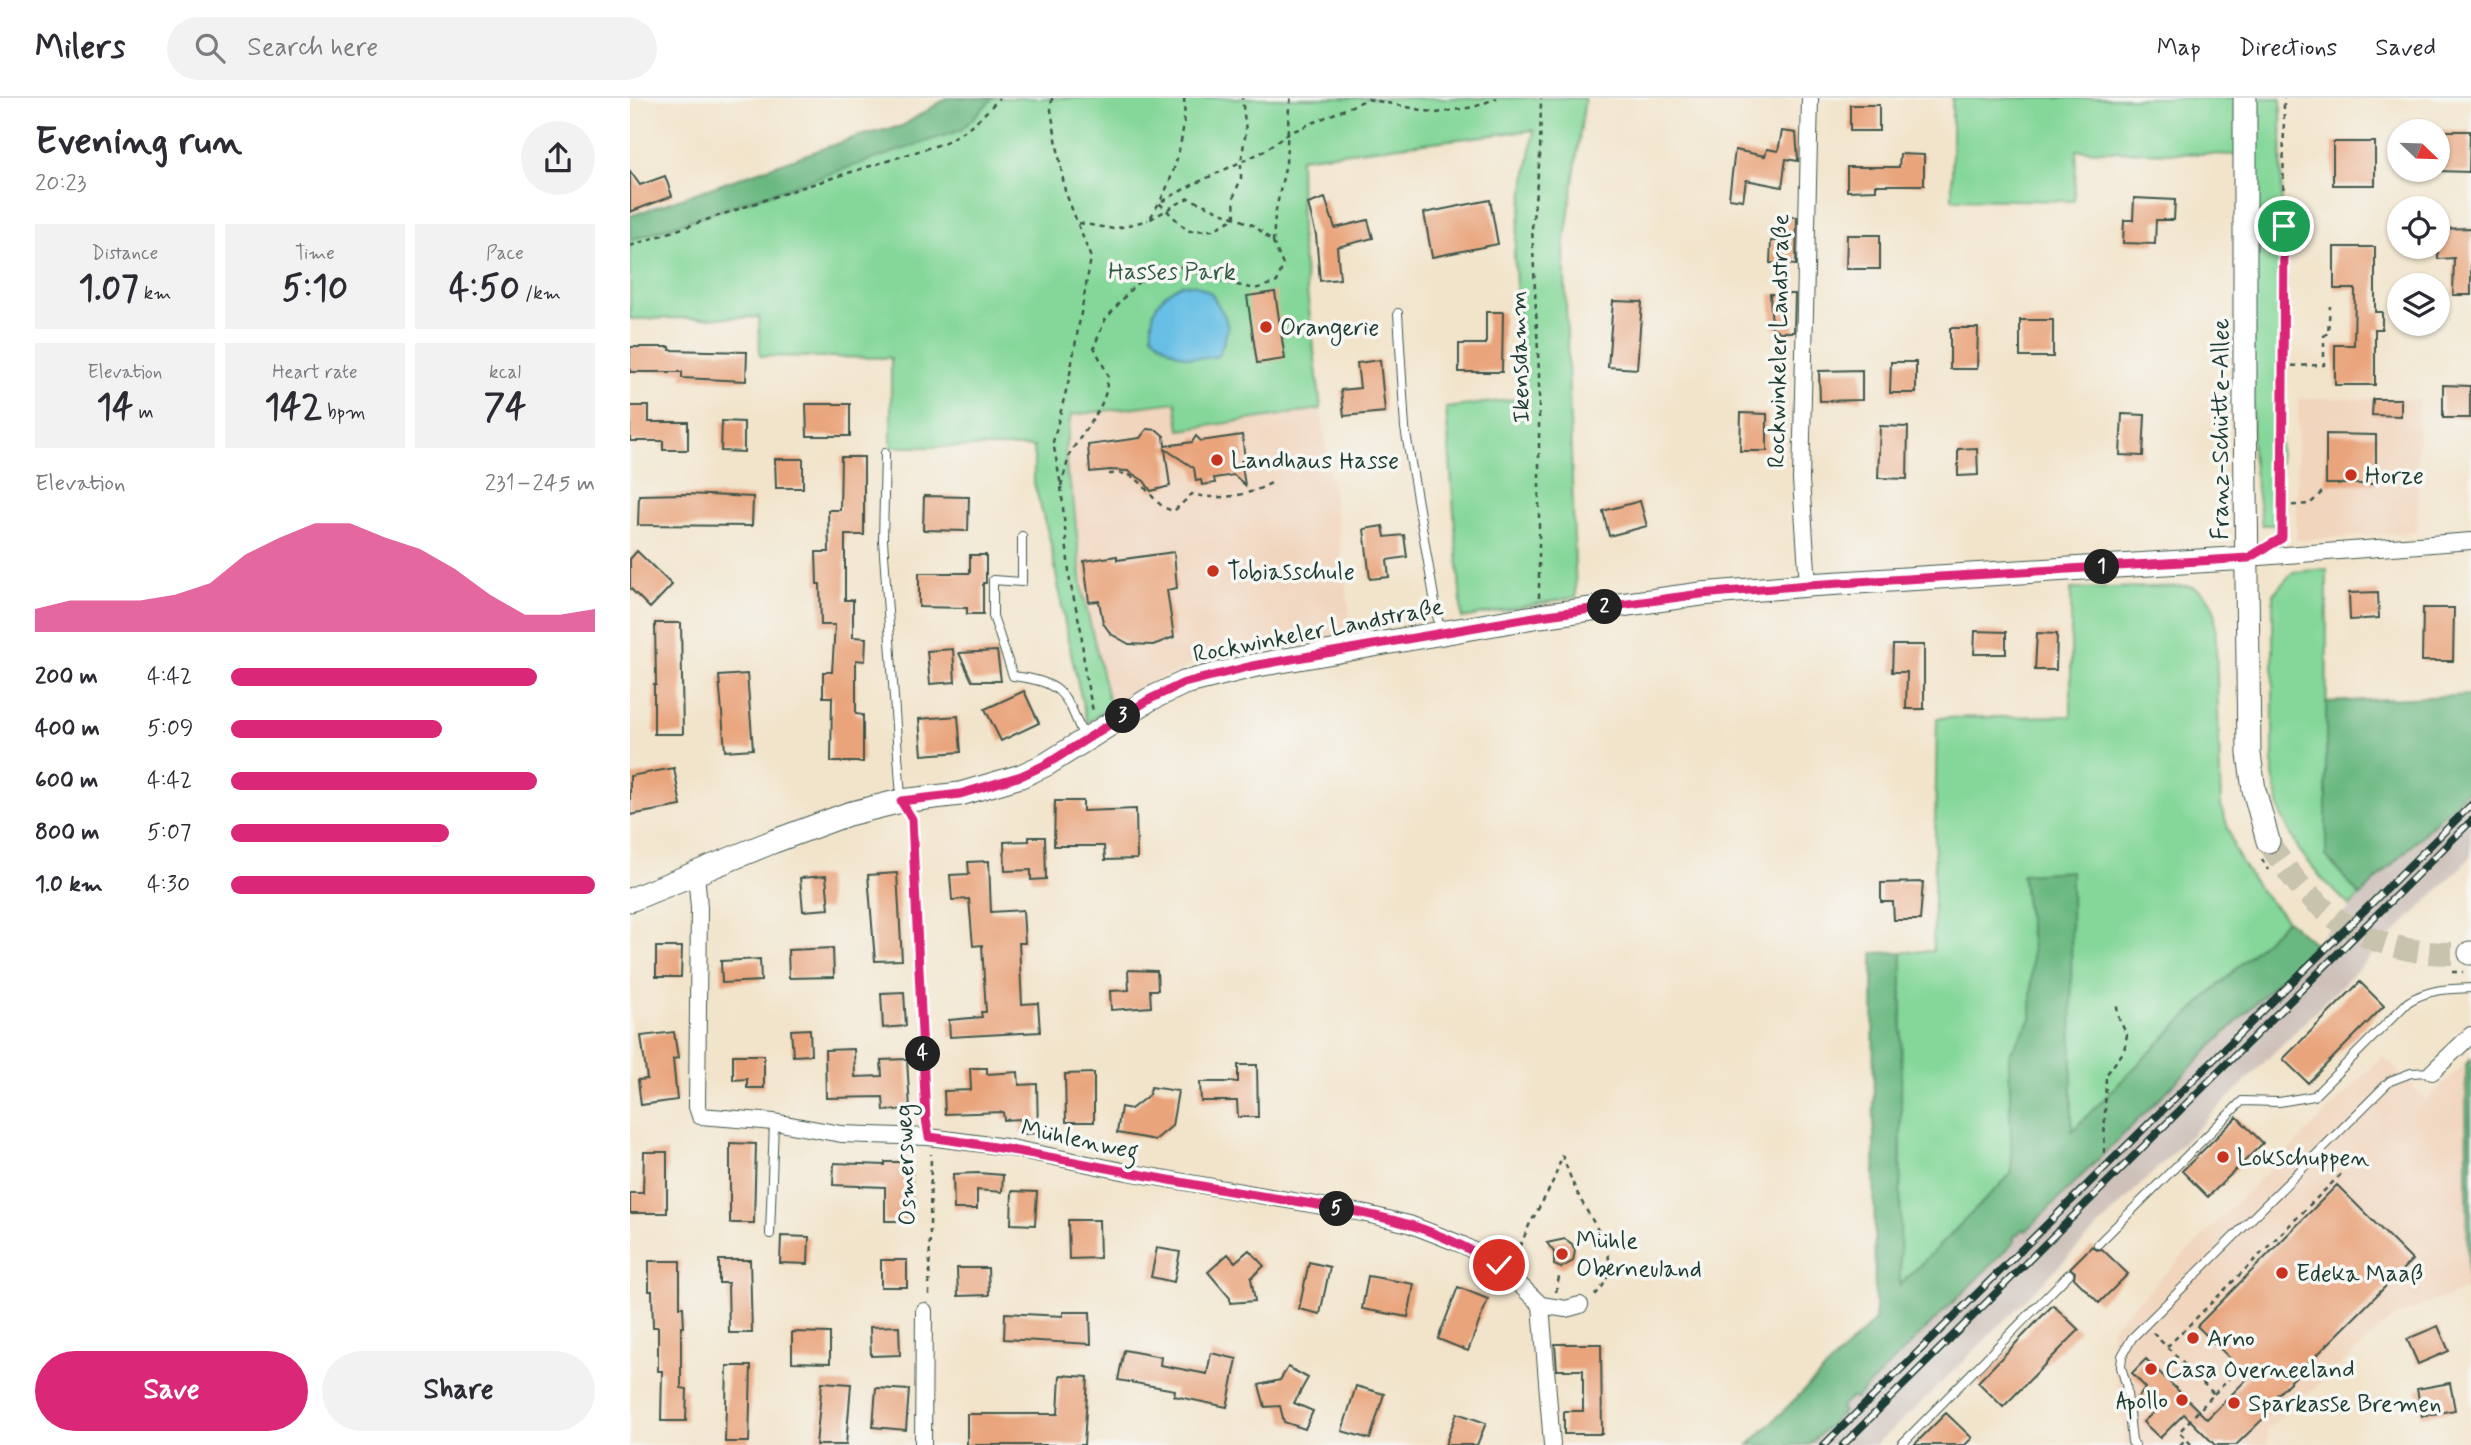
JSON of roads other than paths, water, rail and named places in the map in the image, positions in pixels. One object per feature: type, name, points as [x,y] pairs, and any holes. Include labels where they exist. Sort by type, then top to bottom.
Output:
[{"type":"main road","name":"Franz-Schütte-Allee","points":[[2245,98],[2249,754],[2254,790],[2268,841]]},
{"type":"main road","name":"Rockwinkeler Landstraße","points":[[630,901],[696,872],[848,814],[901,801],[960,794],[998,784],[1047,764],[1150,699],[1184,683],[1252,666],[1440,632],[1701,594],[2248,558]]},
{"type":"street","name":"Rockwinkeler Landstraße","points":[[1808,585],[1801,480],[1810,98]]},
{"type":"street","name":"Rockwinkeler Landstraße","points":[[2248,558],[2471,541]]},
{"type":"street","name":"Mühlenweg","points":[[696,872],[699,908],[700,1116],[774,1122],[841,1134],[929,1137],[1006,1147],[1127,1172],[1362,1213],[1420,1228],[1463,1245],[1499,1265],[1532,1300],[1541,1305]]},
{"type":"street","points":[[2432,1072],[2471,1035]]},
{"type":"street","points":[[1552,1445],[1541,1305],[1566,1309],[1580,1305]]},
{"type":"street","points":[[922,1445],[924,1311]]},
{"type":"lane","points":[[1398,313],[1405,428],[1440,632]]},
{"type":"lane","points":[[885,453],[883,540],[901,801]]},
{"type":"lane","points":[[1022,536],[1022,582],[993,580],[993,616],[1013,676],[1038,679],[1056,687],[1070,702],[1092,736]]},
{"type":"lane","points":[[2098,1244],[2242,1101],[2279,1102],[2314,1096],[2408,1002],[2421,993],[2471,988]]},
{"type":"lane","points":[[2134,1443],[2122,1356],[2126,1346],[2390,1082],[2411,1073],[2432,1072]]},
{"type":"lane","points":[[770,1234],[774,1122]]},
{"type":"lane","points":[[1901,1445],[2069,1273]]},
{"type":"water","points":[[1182,284],[1196,285],[1211,293],[1224,315],[1228,328],[1219,356],[1183,356],[1152,335],[1152,317],[1157,304],[1167,293]]},
{"type":"tunnel","points":[[2268,841],[2306,892],[2328,912],[2352,928],[2378,941],[2406,949],[2470,953]]},
{"type":"railway","points":[[1824,1445],[2471,805]]},
{"type":"railway","points":[[1843,1445],[2471,821]]},
{"type":"place","name":"Orangerie","points":[[1266,327]]},
{"type":"place","name":"Landhaus Hasse","points":[[1217,460]]},
{"type":"place","name":"Horze","points":[[2351,475]]},
{"type":"place","name":"Tobiasschule","points":[[1213,571]]},
{"type":"place","name":"Lokschuppen","points":[[2223,1157]]},
{"type":"place","name":"Mühle Oberneuland","points":[[1562,1254]]},
{"type":"place","name":"Edeka Maaß","points":[[2282,1273]]},
{"type":"place","name":"Arno","points":[[2193,1338]]},
{"type":"place","name":"Casa Overneeland","points":[[2151,1369]]},
{"type":"place","name":"Apollo","points":[[2182,1400]]},
{"type":"place","name":"Sparkasse Bremen","points":[[2234,1403]]},
{"type":"park label","name":"Hasses Park","points":[[1172,271]]}]
